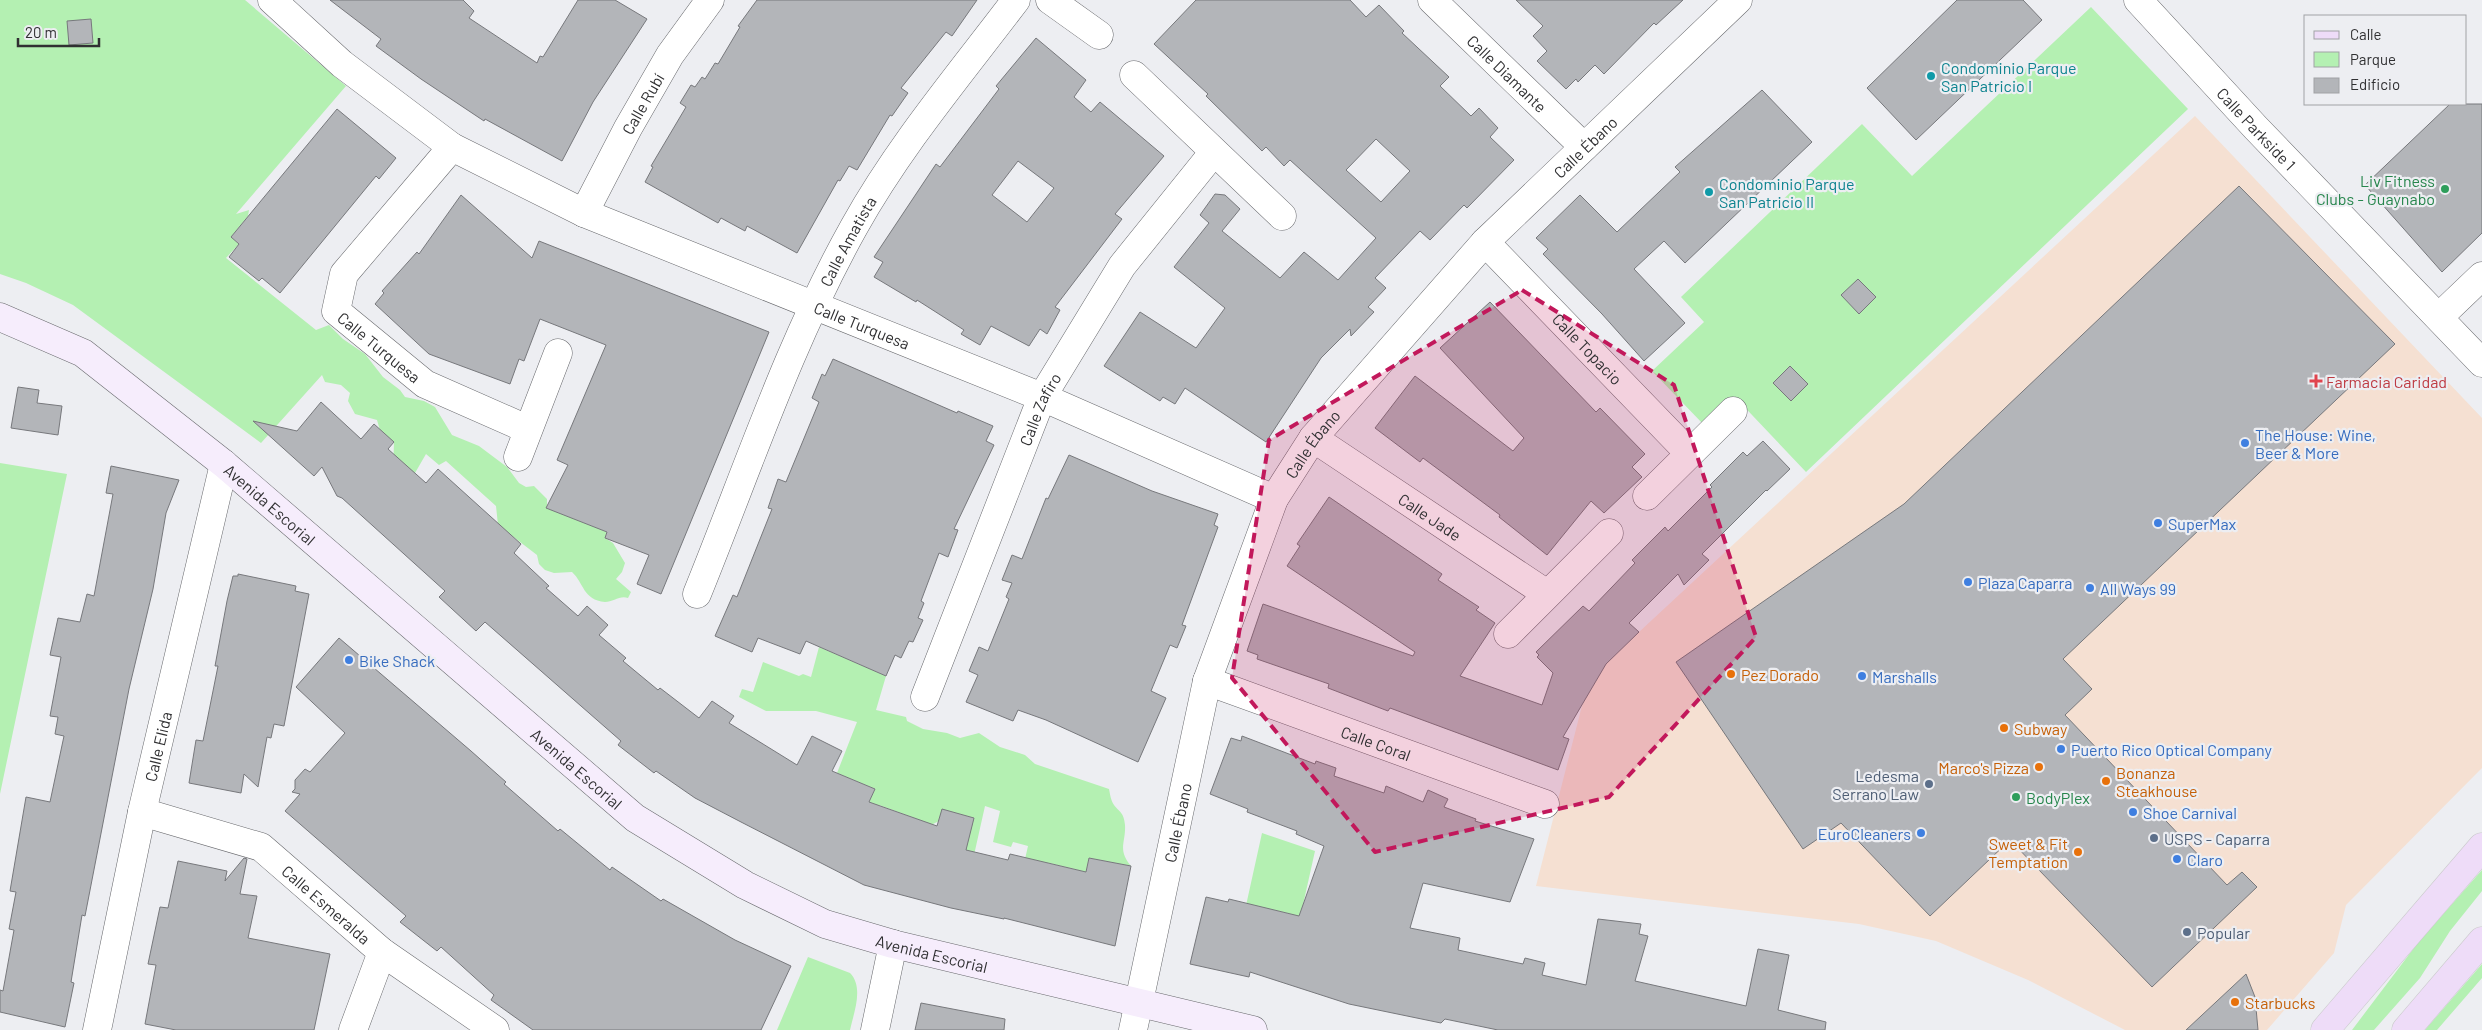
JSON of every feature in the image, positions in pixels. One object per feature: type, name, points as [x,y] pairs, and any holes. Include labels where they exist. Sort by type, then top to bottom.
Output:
[{"type":"main road","points":[[2325,1030],[2482,847]]},
{"type":"main road","points":[[2406,1030],[2482,941]]},
{"type":"street","name":"Calle Turquesa","points":[[272,0],[342,64],[452,147],[584,213],[1042,397],[1274,500]]},
{"type":"street","name":"Calle Rubí","points":[[584,213],[628,128],[670,55],[710,0]]},
{"type":"street","name":"Calle Amatista","points":[[697,594],[812,305],[854,226],[900,152],[1016,0]]},
{"type":"street","points":[[1050,0],[1099,35]]},
{"type":"street","name":"Calle Diamante","points":[[1432,0],[1584,147]]},
{"type":"street","name":"Calle Ébano","points":[[1133,1030],[1207,681],[1274,500],[1313,438],[1485,242],[1738,0]]},
{"type":"street","name":"Calle Parkside 1","points":[[2138,0],[2256,128],[2482,362]]},
{"type":"street","points":[[1134,76],[1213,153],[1282,216]]},
{"type":"street","name":"Calle Turquesa","points":[[452,147],[344,274],[336,311],[425,384],[527,430]]},
{"type":"street","name":"Calle Zafiro","points":[[924,697],[1042,397],[1122,266],[1213,153]]},
{"type":"street","name":"Calle Topacio","points":[[1485,242],[1689,454]]},
{"type":"street","points":[[2439,317],[2482,276]]},
{"type":"street","name":"Avenida Escorial","points":[[0,316],[83,353],[224,464],[635,818],[745,885],[825,924],[893,944],[1253,1030]]},
{"type":"street","points":[[518,457],[558,354]]},
{"type":"street","points":[[1647,496],[1733,411]]},
{"type":"street","name":"Calle Jade","points":[[1313,438],[1547,594]]},
{"type":"street","name":"Calle Elida","points":[[98,1030],[142,812],[224,464]]},
{"type":"street","points":[[1508,634],[1609,533]]},
{"type":"street","name":"Calle Coral","points":[[1207,681],[1545,804]]},
{"type":"street","name":"Calle Esmeralda","points":[[142,812],[261,846],[382,952],[495,1030]]},
{"type":"street","points":[[875,1030],[893,944]]},
{"type":"street","points":[[353,1030],[382,952]]},
{"type":"highlighted area","points":[[1522,290],[1674,385],[1756,637],[1609,797],[1375,852],[1232,678],[1269,440]]},
{"type":"shaded area","points":[[2195,116],[2482,418],[2482,768],[2346,905],[2334,953],[2267,1030],[2125,1030],[2028,980],[1936,941],[1859,924],[1536,886],[1586,690],[1597,671]]},
{"type":"green space","points":[[0,0],[245,0],[346,86],[236,214],[249,210],[248,216],[231,237],[239,244],[226,258],[316,330],[329,325],[343,339],[365,354],[383,377],[400,390],[405,397],[424,401],[435,407],[452,435],[479,446],[507,467],[519,483],[526,487],[534,486],[547,499],[547,508],[607,532],[605,538],[613,543],[625,563],[622,572],[616,579],[631,592],[628,598],[622,597],[605,602],[598,601],[588,595],[572,572],[554,573],[545,570],[539,564],[537,555],[498,525],[496,506],[446,461],[439,465],[426,454],[415,473],[407,477],[393,473],[394,442],[381,434],[377,420],[355,414],[348,401],[350,393],[341,385],[325,382],[322,375],[261,443],[73,305],[26,283],[0,274]]},
{"type":"green space","points":[[2091,7],[2188,109],[1806,472],[1734,396],[1704,425],[1652,371],[1704,322],[1681,297],[1862,124],[1912,176]]},
{"type":"green space","points":[[0,463],[67,474],[0,794]]},
{"type":"green space","points":[[819,647],[886,676],[876,710],[906,717],[907,721],[923,729],[947,733],[960,738],[979,733],[1000,747],[1025,755],[1035,764],[1109,789],[1113,803],[1124,817],[1123,850],[1131,866],[1089,858],[1074,928],[1065,925],[1078,870],[1049,863],[1023,868],[1028,846],[1013,842],[1011,847],[993,842],[1000,811],[985,806],[972,864],[961,859],[974,818],[942,810],[939,821],[929,826],[917,819],[879,805],[853,874],[846,854],[875,789],[837,773],[857,722],[816,711],[766,711],[739,697],[742,689],[753,692],[763,662],[799,676],[803,674],[811,677]]},
{"type":"green space","points":[[1262,833],[1315,851],[1286,981],[1291,914],[1278,911],[1232,969]]},
{"type":"green space","points":[[2482,870],[2482,891],[2450,931],[2420,978],[2374,1030],[2352,1030],[2417,944]]},
{"type":"green space","points":[[808,957],[850,973],[854,979],[857,1000],[850,1030],[777,1030]]},
{"type":"green space","points":[[2482,964],[2482,978],[2437,1030],[2425,1030]]},
{"type":"building","points":[[330,0],[463,0],[474,11],[469,18],[537,63],[540,56],[543,57],[578,0],[615,0],[647,19],[593,102],[562,161],[485,119],[484,121],[421,79],[376,46],[381,39]]},
{"type":"building","points":[[757,0],[977,0],[952,36],[946,32],[901,88],[908,93],[892,116],[890,115],[857,170],[849,166],[840,181],[838,180],[797,253],[747,226],[745,231],[721,218],[718,223],[645,182],[653,167],[651,166],[686,107],[680,103],[691,85],[695,87],[702,77],[705,79],[715,63],[718,64],[740,27],[738,26]]},
{"type":"building","points":[[1196,0],[1350,0],[1366,17],[1379,5],[1404,31],[1402,33],[1449,77],[1440,86],[1471,116],[1479,108],[1498,128],[1490,137],[1514,160],[1467,208],[1464,205],[1430,240],[1420,231],[1375,278],[1386,288],[1368,307],[1374,312],[1351,336],[1350,329],[1321,358],[1266,442],[1185,388],[1175,404],[1163,397],[1160,401],[1104,366],[1140,312],[1196,348],[1225,308],[1174,267],[1209,223],[1200,215],[1215,194],[1225,195],[1240,209],[1222,231],[1280,278],[1304,252],[1338,280],[1376,238],[1290,160],[1284,166],[1266,147],[1262,151],[1206,96],[1208,94],[1154,44]],"holes":[[[1376,139],[1410,171],[1381,202],[1346,170]]]},
{"type":"building","points":[[1516,0],[1683,0],[1656,25],[1654,23],[1604,74],[1595,65],[1578,82],[1576,79],[1566,89],[1537,61],[1547,51],[1533,36],[1543,26]]},
{"type":"building","name":"Condominio Parque San Patricio I","points":[[1957,0],[2023,0],[2042,20],[1916,140],[1867,88]]},
{"type":"building","points":[[91,19],[93,43],[69,45],[67,21]]},
{"type":"building","points":[[1036,38],[1086,80],[1074,97],[1091,112],[1100,102],[1164,156],[1115,214],[1122,219],[1055,307],[1060,310],[1047,334],[1040,329],[1029,346],[991,326],[980,345],[961,334],[964,330],[917,300],[916,302],[874,277],[883,262],[874,257],[936,164],[940,167],[999,89],[996,86]],"holes":[[[1018,161],[1054,188],[1027,222],[992,195]]]},
{"type":"building","points":[[1762,90],[1812,142],[1685,263],[1664,241],[1634,269],[1685,323],[1644,361],[1602,314],[1543,254],[1548,249],[1536,238],[1580,195],[1617,232],[1680,172],[1675,167]]},
{"type":"building","points":[[2482,104],[2482,233],[2442,272],[2365,185],[2449,105]]},
{"type":"building","points":[[337,109],[396,158],[379,179],[376,176],[280,293],[262,278],[259,281],[229,257],[239,244],[231,237]]},
{"type":"building","name":"Plaza Caparra","points":[[2239,186],[2395,344],[2063,659],[2092,689],[2065,715],[2227,885],[2242,872],[2257,887],[2152,987],[2010,840],[1930,916],[1841,823],[1803,849],[1676,662],[1904,504]]},
{"type":"building","points":[[461,195],[532,258],[539,241],[769,332],[661,594],[637,584],[649,555],[605,538],[607,532],[546,508],[568,465],[557,460],[606,345],[540,319],[524,361],[519,359],[510,384],[429,354],[375,304],[384,293],[382,291],[417,252],[419,254]]},
{"type":"building","points":[[1858,279],[1876,297],[1859,314],[1841,295]]},
{"type":"building","points":[[1490,302],[1596,412],[1600,408],[1645,454],[1632,467],[1642,477],[1604,513],[1591,501],[1547,555],[1499,517],[1500,515],[1423,458],[1420,462],[1375,428],[1415,376],[1513,451],[1524,438],[1440,348]]},
{"type":"building","points":[[833,359],[957,413],[958,411],[993,426],[986,441],[994,445],[954,529],[958,530],[948,557],[939,553],[921,601],[924,603],[918,618],[923,620],[913,642],[909,641],[901,658],[895,655],[886,676],[806,641],[800,654],[758,638],[752,652],[715,636],[733,595],[737,597],[772,509],[768,508],[778,479],[786,482],[819,402],[812,398],[822,374],[825,376]]},
{"type":"building","points":[[1790,366],[1808,384],[1791,401],[1773,383]]},
{"type":"building","points":[[18,387],[39,390],[37,403],[62,406],[58,435],[11,428]]},
{"type":"building","points":[[321,402],[361,439],[374,424],[394,442],[388,449],[426,483],[438,469],[521,544],[514,553],[549,586],[546,588],[578,616],[587,606],[608,625],[599,635],[626,658],[623,661],[658,690],[660,688],[699,718],[712,701],[734,716],[729,723],[797,765],[812,736],[842,751],[832,771],[875,789],[869,802],[937,826],[942,809],[974,818],[966,850],[1008,860],[1010,854],[1086,872],[1089,858],[1131,866],[1115,946],[1004,918],[951,908],[864,885],[695,798],[656,771],[654,773],[618,745],[621,741],[485,622],[476,631],[439,597],[445,591],[342,498],[337,496],[322,467],[314,476],[253,421],[297,431]]},
{"type":"building","points":[[1763,441],[1790,469],[1766,490],[1702,554],[1709,560],[1684,585],[1678,574],[1629,623],[1639,632],[1606,664],[1563,737],[1569,739],[1558,770],[1390,708],[1388,711],[1328,688],[1329,684],[1257,659],[1258,655],[1247,651],[1263,604],[1413,656],[1415,652],[1287,566],[1300,546],[1297,544],[1329,497],[1442,574],[1438,580],[1479,607],[1476,610],[1495,623],[1460,676],[1542,705],[1553,673],[1537,657],[1539,655],[1536,652],[1583,606],[1589,611],[1635,563],[1632,560],[1665,527],[1668,531],[1712,487],[1710,485],[1743,452],[1747,456]]},
{"type":"building","points":[[1069,455],[1152,491],[1218,514],[1214,525],[1218,527],[1182,625],[1186,626],[1177,648],[1170,645],[1151,691],[1166,698],[1138,762],[1046,720],[1018,710],[1013,721],[966,702],[978,675],[969,671],[979,647],[988,651],[1009,599],[1006,597],[1012,583],[1002,580],[1012,555],[1022,559],[1046,498],[1048,499]]},
{"type":"building","points":[[111,466],[179,480],[166,513],[153,589],[129,689],[85,916],[82,915],[71,982],[74,983],[65,1027],[0,1012],[0,990],[3,991],[14,930],[9,929],[16,892],[10,891],[26,797],[50,802],[64,736],[55,734],[58,717],[50,716],[61,657],[50,655],[58,618],[80,622],[87,594],[94,596],[113,494],[106,493]]},
{"type":"building","points":[[238,574],[296,586],[295,591],[309,594],[284,726],[274,724],[271,738],[267,737],[258,787],[244,774],[241,793],[189,783],[196,740],[203,741],[218,666],[215,666],[227,601],[233,576],[238,576]]},
{"type":"building","points":[[339,638],[471,751],[506,782],[504,784],[558,831],[560,829],[610,870],[612,867],[661,901],[663,899],[735,940],[791,966],[761,1030],[533,1030],[491,1000],[494,995],[441,947],[437,951],[400,922],[406,916],[285,811],[300,794],[292,792],[295,789],[295,780],[305,769],[310,772],[345,733],[296,687]]},
{"type":"building","points":[[1242,736],[1315,764],[1316,761],[1336,768],[1334,776],[1384,793],[1386,786],[1423,802],[1428,790],[1448,799],[1444,807],[1476,819],[1475,821],[1534,839],[1510,902],[1423,883],[1410,928],[1460,938],[1458,950],[1523,964],[1525,958],[1545,963],[1542,975],[1586,985],[1598,919],[1641,924],[1639,934],[1648,936],[1635,981],[1746,1006],[1758,949],[1789,955],[1778,1010],[1826,1022],[1825,1030],[1498,1030],[1445,1019],[1441,1023],[1349,1004],[1250,972],[1249,977],[1190,964],[1206,897],[1228,902],[1229,899],[1299,916],[1324,846],[1296,834],[1297,831],[1247,812],[1248,809],[1210,794],[1231,738],[1241,741]]},
{"type":"building","points":[[244,858],[247,859],[240,894],[257,896],[248,938],[330,954],[314,1030],[176,1030],[145,1024],[156,965],[148,964],[160,907],[168,908],[178,861],[227,871],[225,881]]},
{"type":"building","name":"Starbucks","points":[[2246,974],[2255,997],[2258,1030],[2186,1030]]},
{"type":"building","points":[[921,1003],[1005,1019],[1004,1030],[915,1030]]},
{"type":"place","name":"Condominio Parque San Patricio I","points":[[1931,76]]},
{"type":"place","name":"Liv Fitness Clubs - Guaynabo","points":[[2445,189]]},
{"type":"place","name":"Condominio Parque San Patricio II","points":[[1709,192]]},
{"type":"place","name":"Farmacia Caridad","points":[[2316,381]]},
{"type":"place","name":"The House: Wine, Beer & More","points":[[2245,443]]},
{"type":"place","name":"SuperMax","points":[[2158,523]]},
{"type":"place","name":"Plaza Caparra","points":[[1968,582]]},
{"type":"place","name":"All Ways 99","points":[[2090,588]]},
{"type":"place","name":"Bike Shack","points":[[349,660]]},
{"type":"place","name":"Pez Dorado","points":[[1731,674]]},
{"type":"place","name":"Marshalls","points":[[1862,676]]},
{"type":"place","name":"Subway","points":[[2004,728]]},
{"type":"place","name":"Puerto Rico Optical Company","points":[[2061,749]]},
{"type":"place","name":"Marco's Pizza","points":[[2039,767]]},
{"type":"place","name":"Bonanza Steakhouse","points":[[2106,781]]},
{"type":"place","name":"Ledesma Serrano Law","points":[[1929,784]]},
{"type":"place","name":"BodyPlex","points":[[2016,797]]},
{"type":"place","name":"Shoe Carnival","points":[[2133,812]]},
{"type":"place","name":"EuroCleaners","points":[[1921,833]]},
{"type":"place","name":"USPS - Caparra","points":[[2154,838]]},
{"type":"place","name":"Sweet & Fit Temptation","points":[[2078,852]]},
{"type":"place","name":"Claro","points":[[2177,859]]},
{"type":"place","name":"Popular","points":[[2187,932]]},
{"type":"place","name":"Starbucks","points":[[2235,1002]]}]
